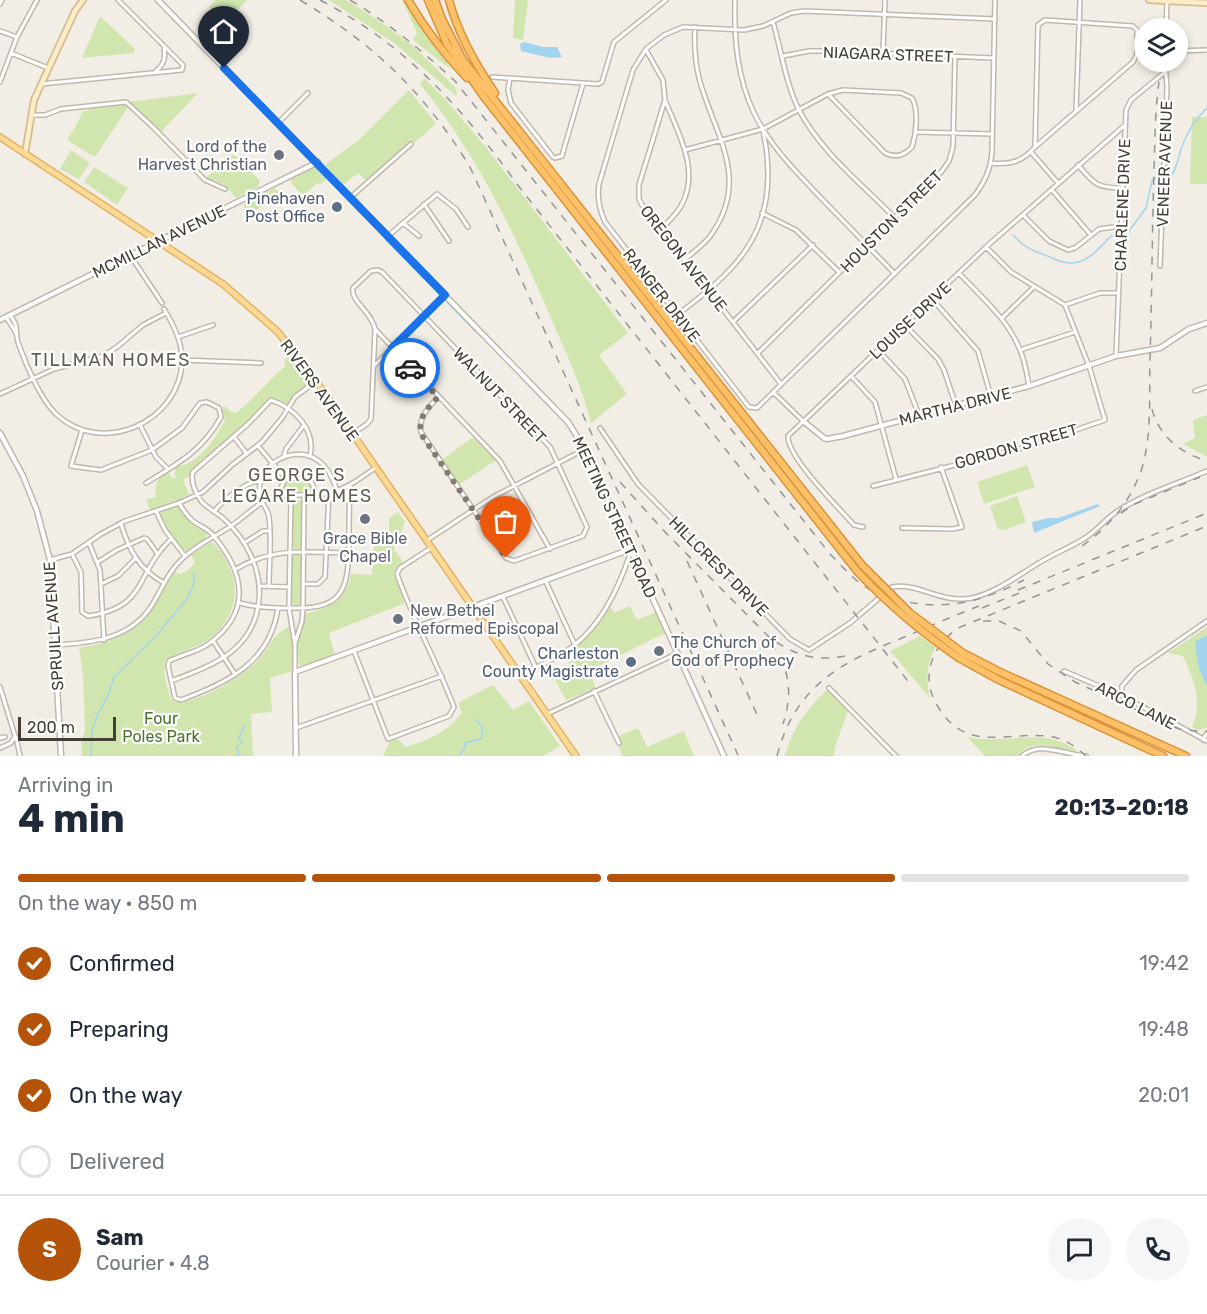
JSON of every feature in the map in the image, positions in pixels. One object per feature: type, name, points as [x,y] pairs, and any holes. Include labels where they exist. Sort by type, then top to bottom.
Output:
[{"type":"highway","points":[[408,0],[449,60],[484,97]]},
{"type":"highway","points":[[428,0],[447,44],[484,97],[859,568],[961,655],[999,680],[1163,756]]},
{"type":"highway","points":[[435,0],[446,27],[464,60],[859,568]]},
{"type":"highway","points":[[449,0],[464,44],[522,133]]},
{"type":"highway","points":[[961,655],[1186,756]]},
{"type":"main road","points":[[25,154],[34,100],[75,11],[83,0]]},
{"type":"main road","points":[[1149,0],[1207,3]]},
{"type":"main road","name":"RIVERS AVENUE","points":[[0,137],[223,284],[278,332],[316,381],[576,756]]},
{"type":"street","points":[[0,82],[17,37],[36,0]]},
{"type":"street","points":[[42,84],[179,71],[183,68],[118,0]]},
{"type":"street","name":"MEETING STREET ROAD","points":[[158,0],[318,162],[568,422],[585,449],[724,756]]},
{"type":"street","points":[[492,76],[583,84],[602,82],[614,42],[666,0]]},
{"type":"street","points":[[735,0],[734,30],[737,56],[754,114],[790,166],[894,273]]},
{"type":"street","points":[[883,53],[885,0]]},
{"type":"street","name":"RANGER DRIVE","points":[[995,0],[995,19],[991,163],[987,176],[975,195],[773,393],[757,408],[749,406],[604,222],[598,204],[599,184],[633,70],[646,49],[673,30],[683,27],[734,30],[753,28],[796,11],[995,19]]},
{"type":"street","points":[[1076,111],[1080,0]]},
{"type":"street","points":[[1166,18],[1167,0]]},
{"type":"street","points":[[991,163],[1013,163],[1031,152],[1133,62],[1137,54],[1137,30],[1133,26],[1045,20],[1038,25],[1035,147]]},
{"type":"street","points":[[773,22],[799,111],[822,145],[894,217]]},
{"type":"street","points":[[684,260],[710,236],[725,204],[729,182],[729,167],[722,140],[699,77],[694,41],[695,27]]},
{"type":"street","points":[[0,31],[17,37]]},
{"type":"street","points":[[154,73],[163,63],[164,46]]},
{"type":"street","name":"OREGON AVENUE","points":[[646,49],[663,80],[665,100],[638,192],[642,205],[782,384]]},
{"type":"street","points":[[1188,51],[1207,50]]},
{"type":"street","name":"NIAGARA STREET","points":[[783,56],[809,51],[994,58]]},
{"type":"street","points":[[11,53],[50,69]]},
{"type":"street","name":"HOUSTON STREET","points":[[758,353],[942,171],[949,161],[953,147],[955,57]]},
{"type":"street","name":"CHARLENE DRIVE","points":[[1116,356],[1126,110],[1131,100],[1165,72]]},
{"type":"street","name":"VENEER AVENUE","points":[[1160,266],[1167,87],[1165,72]]},
{"type":"street","points":[[510,78],[508,90],[511,103],[555,158],[562,156],[583,84]]},
{"type":"street","points":[[685,150],[763,129],[828,94],[843,90],[901,93],[908,96],[915,104],[915,132],[910,150],[902,155],[889,155],[828,94]]},
{"type":"street","points":[[278,123],[308,93]]},
{"type":"street","points":[[660,230],[676,214],[687,194],[690,176],[685,150],[665,100]]},
{"type":"street","points":[[31,115],[45,115],[61,109],[126,102],[205,180],[225,189]]},
{"type":"street","name":"LOUISE DRIVE","points":[[863,527],[854,525],[814,480],[791,451],[788,436],[986,247],[1125,125]]},
{"type":"street","points":[[677,315],[709,291],[748,249],[762,213],[767,186],[768,158],[763,129]]},
{"type":"street","points":[[915,132],[992,134]]},
{"type":"street","points":[[351,197],[411,144]]},
{"type":"street","points":[[303,169],[309,160],[306,150]]},
{"type":"street","points":[[1031,152],[1058,183]]},
{"type":"street","name":"MCMILLAN AVENUE","points":[[0,320],[318,162]]},
{"type":"street","points":[[1078,165],[1096,185],[1103,188],[1123,188]]},
{"type":"street","points":[[1052,189],[1090,234]]},
{"type":"street","points":[[388,236],[435,194],[439,194],[456,209],[468,226]]},
{"type":"street","points":[[424,204],[449,241]]},
{"type":"street","points":[[762,213],[796,230],[839,272]]},
{"type":"street","points":[[1023,214],[1049,241],[1068,250],[1075,248],[1090,234],[1104,227],[1121,226]]},
{"type":"street","points":[[403,223],[419,236]]},
{"type":"street","points":[[733,322],[813,245]]},
{"type":"street","points":[[986,247],[1004,267],[1065,305],[1089,366]]},
{"type":"street","points":[[130,255],[162,303]]},
{"type":"street","name":"WALNUT STREET","points":[[375,329],[372,318],[352,293],[353,288],[372,271],[378,270],[550,447],[587,527],[583,536],[550,549]]},
{"type":"street","points":[[959,273],[1002,318],[1020,350],[1029,386]]},
{"type":"street","points":[[1002,318],[1034,287]]},
{"type":"street","points":[[1065,305],[1100,293],[1119,293]]},
{"type":"street","points":[[375,365],[445,295]]},
{"type":"street","points":[[932,299],[978,351],[991,397]]},
{"type":"street","points":[[8,316],[34,378],[54,412],[66,422],[82,430],[109,434],[140,424],[159,412],[171,398],[178,383],[182,360],[178,337],[164,309]]},
{"type":"street","points":[[0,394],[59,367],[103,356],[117,348],[143,325],[167,313]]},
{"type":"street","name":"MARTHA DRIVE","points":[[773,393],[803,421],[827,439],[991,397],[1116,356],[1160,348],[1189,329],[1207,323]]},
{"type":"street","points":[[904,324],[938,358],[956,406]]},
{"type":"street","points":[[178,337],[213,325]]},
{"type":"street","points":[[375,329],[500,461],[550,549],[514,561],[506,558],[421,432],[420,423],[423,414],[438,397]]},
{"type":"street","points":[[352,434],[371,419],[375,329]]},
{"type":"street","points":[[1020,350],[1075,332]]},
{"type":"street","points":[[878,350],[906,379],[919,415]]},
{"type":"street","points":[[182,360],[261,363]]},
{"type":"street","name":"GORDON STREET","points":[[873,486],[1026,447],[1105,420],[1089,366]]},
{"type":"street","points":[[850,376],[875,402],[896,479]]},
{"type":"street","points":[[50,561],[72,554],[121,524],[179,503],[209,487],[258,446],[295,397],[316,381]]},
{"type":"street","points":[[1195,391],[1207,387]]},
{"type":"street","points":[[171,681],[224,658],[250,631],[258,607],[260,586],[253,560],[231,526],[203,503],[197,495],[192,480],[193,472],[255,418],[269,400],[288,409],[304,425],[312,442],[310,456]]},
{"type":"street","points":[[82,430],[72,466],[101,470],[152,450],[182,428],[200,402],[207,402],[219,408],[221,417],[206,441],[189,456],[146,483]]},
{"type":"street","points":[[140,424],[159,462],[168,469]]},
{"type":"street","points":[[284,456],[286,449],[304,425]]},
{"type":"street","name":"HILLCREST DRIVE","points":[[600,428],[638,484],[790,639],[809,650],[850,623],[892,587],[899,586],[954,600],[981,595],[1074,545],[1129,504],[1207,471]]},
{"type":"street","name":"SPRUILL AVENUE","points":[[0,433],[23,476],[37,511],[50,561],[61,756]]},
{"type":"street","points":[[234,436],[247,454]]},
{"type":"street","points":[[258,446],[286,479]]},
{"type":"street","points":[[426,542],[514,485],[585,449]]},
{"type":"street","points":[[269,586],[269,514],[262,503],[260,492],[266,470],[284,456],[296,454],[310,456],[327,468],[337,491]]},
{"type":"street","points":[[902,528],[953,529],[962,527],[941,467]]},
{"type":"street","points":[[55,645],[92,643],[114,637],[135,624],[152,606],[175,566],[185,556],[271,498],[337,491],[350,486],[375,468]]},
{"type":"street","points":[[280,496],[280,489],[286,479],[293,474],[308,477],[314,485],[315,495]]},
{"type":"street","points":[[214,512],[220,504],[252,481],[261,482]]},
{"type":"street","points":[[240,603],[258,607],[303,608],[321,606],[340,593],[348,572],[350,486]]},
{"type":"street","points":[[303,584],[318,584],[326,577],[328,493]]},
{"type":"street","points":[[291,496],[289,608],[295,645],[296,756]]},
{"type":"street","points":[[295,645],[303,608],[304,496]]},
{"type":"street","points":[[179,503],[190,518],[214,536],[236,569],[239,578],[240,603],[232,621],[212,640],[200,649],[169,661],[175,698],[181,700],[219,685],[246,667],[263,648],[272,632],[278,608]]},
{"type":"street","points":[[156,511],[162,526],[185,556]]},
{"type":"street","points":[[121,524],[135,559],[147,572],[164,583]]},
{"type":"street","points":[[244,543],[263,531],[270,531]]},
{"type":"street","points":[[98,562],[128,544],[146,538],[158,554]]},
{"type":"street","points":[[72,554],[81,572],[82,612],[88,616],[103,614],[120,607],[131,599],[158,554],[171,539]]},
{"type":"street","points":[[89,543],[98,562],[102,584],[104,639]]},
{"type":"street","points":[[354,651],[388,740],[449,716],[453,712],[454,707],[442,676],[418,628],[397,574],[400,568],[430,548]]},
{"type":"street","points":[[295,672],[631,549]]},
{"type":"street","points":[[519,676],[561,655],[575,645],[605,611],[631,549]]},
{"type":"street","points":[[236,569],[269,554],[303,552],[349,554]]},
{"type":"street","points":[[102,584],[118,576],[135,559]]},
{"type":"street","points":[[546,582],[575,645]]},
{"type":"street","points":[[260,586],[289,587]]},
{"type":"street","points":[[503,597],[536,668]]},
{"type":"street","points":[[1122,696],[1122,686],[1136,670],[1207,621]]},
{"type":"street","points":[[212,640],[235,674]]},
{"type":"street","points":[[547,714],[678,653]]},
{"type":"street","name":"ARCO LANE","points":[[1064,671],[1122,696],[1205,741]]},
{"type":"street","points":[[296,729],[442,676]]},
{"type":"street","points":[[0,687],[20,756]]},
{"type":"street","points":[[829,688],[896,756]]},
{"type":"street","points":[[594,691],[619,743]]},
{"type":"street","points":[[1205,741],[1207,733]]},
{"type":"street","points":[[0,748],[11,743],[15,736]]},
{"type":"street","points":[[1022,756],[1029,750],[1038,748],[1086,756]]},
{"type":"green space","points":[[216,0],[247,0],[231,17],[228,15],[217,26],[212,22],[219,15],[209,7]]},
{"type":"green space","points":[[329,0],[346,0],[412,45],[454,86],[456,96],[394,43]]},
{"type":"green space","points":[[402,0],[405,0],[440,49],[450,69],[413,40],[417,33]]},
{"type":"green space","points":[[515,0],[528,0],[523,40],[513,38]]},
{"type":"green space","points":[[101,17],[135,49],[134,53],[82,58]]},
{"type":"green space","points":[[424,78],[485,146],[628,333],[599,355],[627,394],[591,423],[573,369],[508,225],[460,139],[420,84]]},
{"type":"green space","points":[[409,90],[436,124],[368,182],[358,173],[343,185],[325,165],[360,139]]},
{"type":"green space","points":[[198,93],[161,132],[129,102]]},
{"type":"green space","points":[[125,105],[128,107],[96,156],[67,140],[83,110],[85,112],[87,108]]},
{"type":"green space","points":[[1192,117],[1207,117],[1207,184],[1190,184]]},
{"type":"green space","points":[[71,150],[90,163],[79,179],[60,169]]},
{"type":"green space","points":[[232,155],[238,157],[260,181],[258,187],[236,198],[224,184],[206,178]]},
{"type":"green space","points":[[94,167],[128,188],[117,205],[84,182]]},
{"type":"green space","points":[[315,167],[320,168],[327,178],[321,184],[317,183],[304,197],[292,184],[291,179]]},
{"type":"green space","points":[[275,188],[279,193],[269,202],[266,201],[251,216],[252,219],[244,208],[244,204]]},
{"type":"green space","points":[[288,356],[308,381],[307,385],[294,395],[286,406],[270,399],[267,401],[256,415],[183,480],[189,494],[183,499],[150,510],[146,499],[156,497],[155,489],[161,477],[168,472],[173,479],[176,478],[174,472],[177,466],[192,461],[212,442],[225,420],[222,408],[225,406],[231,412],[236,413],[285,366],[285,359]]},
{"type":"green space","points":[[1207,415],[1207,457],[1183,444],[1195,438],[1193,420]]},
{"type":"green space","points":[[473,437],[496,460],[459,485],[442,460]]},
{"type":"green space","points":[[1027,465],[1035,487],[984,504],[977,482]]},
{"type":"green space","points":[[294,476],[308,479],[312,484],[313,492],[282,493],[284,483]]},
{"type":"green space","points":[[1017,496],[1026,522],[1004,530],[998,529],[990,506]]},
{"type":"green space","points":[[295,499],[303,502],[302,548],[298,550],[292,547],[292,501]]},
{"type":"green space","points":[[179,506],[187,518],[208,534],[204,540],[187,551],[174,540],[160,514]]},
{"type":"green space","points":[[398,512],[405,522],[394,549],[404,563],[396,568],[394,574],[405,603],[329,633],[335,656],[305,667],[299,665],[297,643],[304,614],[329,606],[341,597],[349,584],[351,574],[372,575],[375,532],[389,531],[389,518]]},
{"type":"green space","name":"Four Poles Park","points":[[211,542],[222,553],[233,577],[235,587],[233,606],[218,632],[201,644],[166,659],[168,691],[172,701],[181,702],[218,689],[242,674],[262,655],[275,637],[289,627],[292,638],[293,671],[270,678],[272,712],[251,714],[253,756],[82,756],[81,743],[85,730],[83,675],[79,648],[112,639],[134,627],[158,599],[172,575],[175,572],[180,574],[188,570],[195,563],[191,555]]},
{"type":"green space","points":[[297,554],[302,557],[301,603],[296,606],[291,602],[291,557]]},
{"type":"green space","points":[[607,606],[611,607],[614,613],[630,606],[637,620],[656,612],[665,633],[589,671],[596,688],[566,700],[552,674],[570,665],[564,653],[590,630]]},
{"type":"green space","points":[[1207,627],[1207,635],[1196,641],[1199,669],[1207,687],[1207,728],[1199,730],[1192,727],[1197,699],[1191,673],[1183,656],[1168,653]]},
{"type":"green space","points":[[920,636],[936,647],[930,659],[928,672],[930,698],[890,651]]},
{"type":"green space","points":[[493,685],[513,710],[529,701],[560,746],[543,756],[383,756],[390,741],[398,739],[405,747],[444,730],[462,712],[458,703]]},
{"type":"green space","points":[[829,688],[849,708],[834,756],[785,756],[792,735],[802,719]]},
{"type":"green space","points":[[638,728],[647,747],[684,731],[694,756],[622,756],[616,737]]},
{"type":"green space","points":[[967,737],[1052,739],[1077,751],[1074,753],[1037,745],[1024,750],[1018,756],[985,756]]},
{"type":"water","points":[[524,42],[543,47],[557,47],[562,57],[550,58],[521,51],[520,44]]},
{"type":"water","points":[[1098,504],[1100,506],[1034,533],[1032,522],[1058,518]]},
{"type":"water","points":[[1207,635],[1207,687],[1199,669],[1195,644]]},
{"type":"waterway","points":[[1165,179],[1167,180],[1173,173],[1190,130],[1207,108]]},
{"type":"waterway","points":[[1123,235],[1129,231],[1146,208],[1152,181],[1157,177],[1161,178]]},
{"type":"waterway","points":[[1013,235],[1032,250],[1058,261],[1071,263],[1084,260],[1096,252],[1111,236],[1118,235]]},
{"type":"waterway","points":[[386,240],[441,296]]},
{"type":"waterway","points":[[447,302],[475,331]]},
{"type":"waterway","points":[[91,756],[92,731],[114,677],[155,637],[189,596],[194,582],[194,573]]},
{"type":"waterway","points":[[459,756],[465,748],[465,743],[481,739],[483,728],[476,719]]},
{"type":"waterway","points":[[239,756],[237,747],[242,743],[239,737],[245,725]]},
{"type":"railway","points":[[300,0],[352,35],[396,72],[435,116],[470,167],[738,755]]},
{"type":"railway","points":[[320,0],[352,18],[407,59],[455,106],[911,685]]},
{"type":"railway","points":[[350,0],[405,38],[455,81],[830,554],[855,579],[869,589],[888,597],[935,605],[980,599],[1024,580]]},
{"type":"railway","points":[[1082,546],[1102,530],[1126,502],[1142,468],[1145,455],[1149,414],[1154,168],[1159,82]]},
{"type":"railway","points":[[1152,409],[1155,419],[1172,442],[1197,458],[1207,461]]},
{"type":"railway","points":[[1121,513],[1135,504],[1200,477]]},
{"type":"railway","points":[[620,482],[665,532],[769,637],[799,654],[819,658],[853,654]]},
{"type":"railway","points":[[1018,590],[1207,513]]},
{"type":"railway","points":[[1086,756],[1072,745],[1057,738],[1031,735],[977,736],[953,725],[939,709],[930,688],[931,663],[937,650],[958,628],[1207,526]]},
{"type":"railway","points":[[687,561],[759,719]]},
{"type":"railway","points":[[982,608],[1027,590]]},
{"type":"railway","points":[[777,756],[795,712],[808,694],[823,680],[840,668],[880,647],[979,606]]},
{"type":"railway","points":[[983,621],[999,621],[1021,631],[1048,664],[1075,682],[1179,729],[1207,732]]},
{"type":"railway","points":[[771,643],[782,662],[788,682],[788,702],[783,724]]},
{"type":"way so far","points":[[410,368],[438,397],[423,414],[420,427],[423,437],[506,558]]},
{"type":"place","name":"Lord of the Harvest Christian","points":[[279,155]]},
{"type":"place","name":"Pinehaven Post Office","points":[[337,207]]},
{"type":"place","name":"Grace Bible Chapel","points":[[365,519]]},
{"type":"place","name":"New Bethel Reformed Episcopal","points":[[398,619]]},
{"type":"place","name":"The Church of God of Prophecy","points":[[659,651]]},
{"type":"place","name":"Charleston County Magistrate","points":[[631,662]]},
{"type":"district","name":"TILLMAN HOMES","points":[[111,360]]},
{"type":"district","name":"GEORGE S LEGARE HOMES","points":[[297,485]]},
{"type":"route","points":[[224,68],[445,295],[392,348],[410,368]]}]
